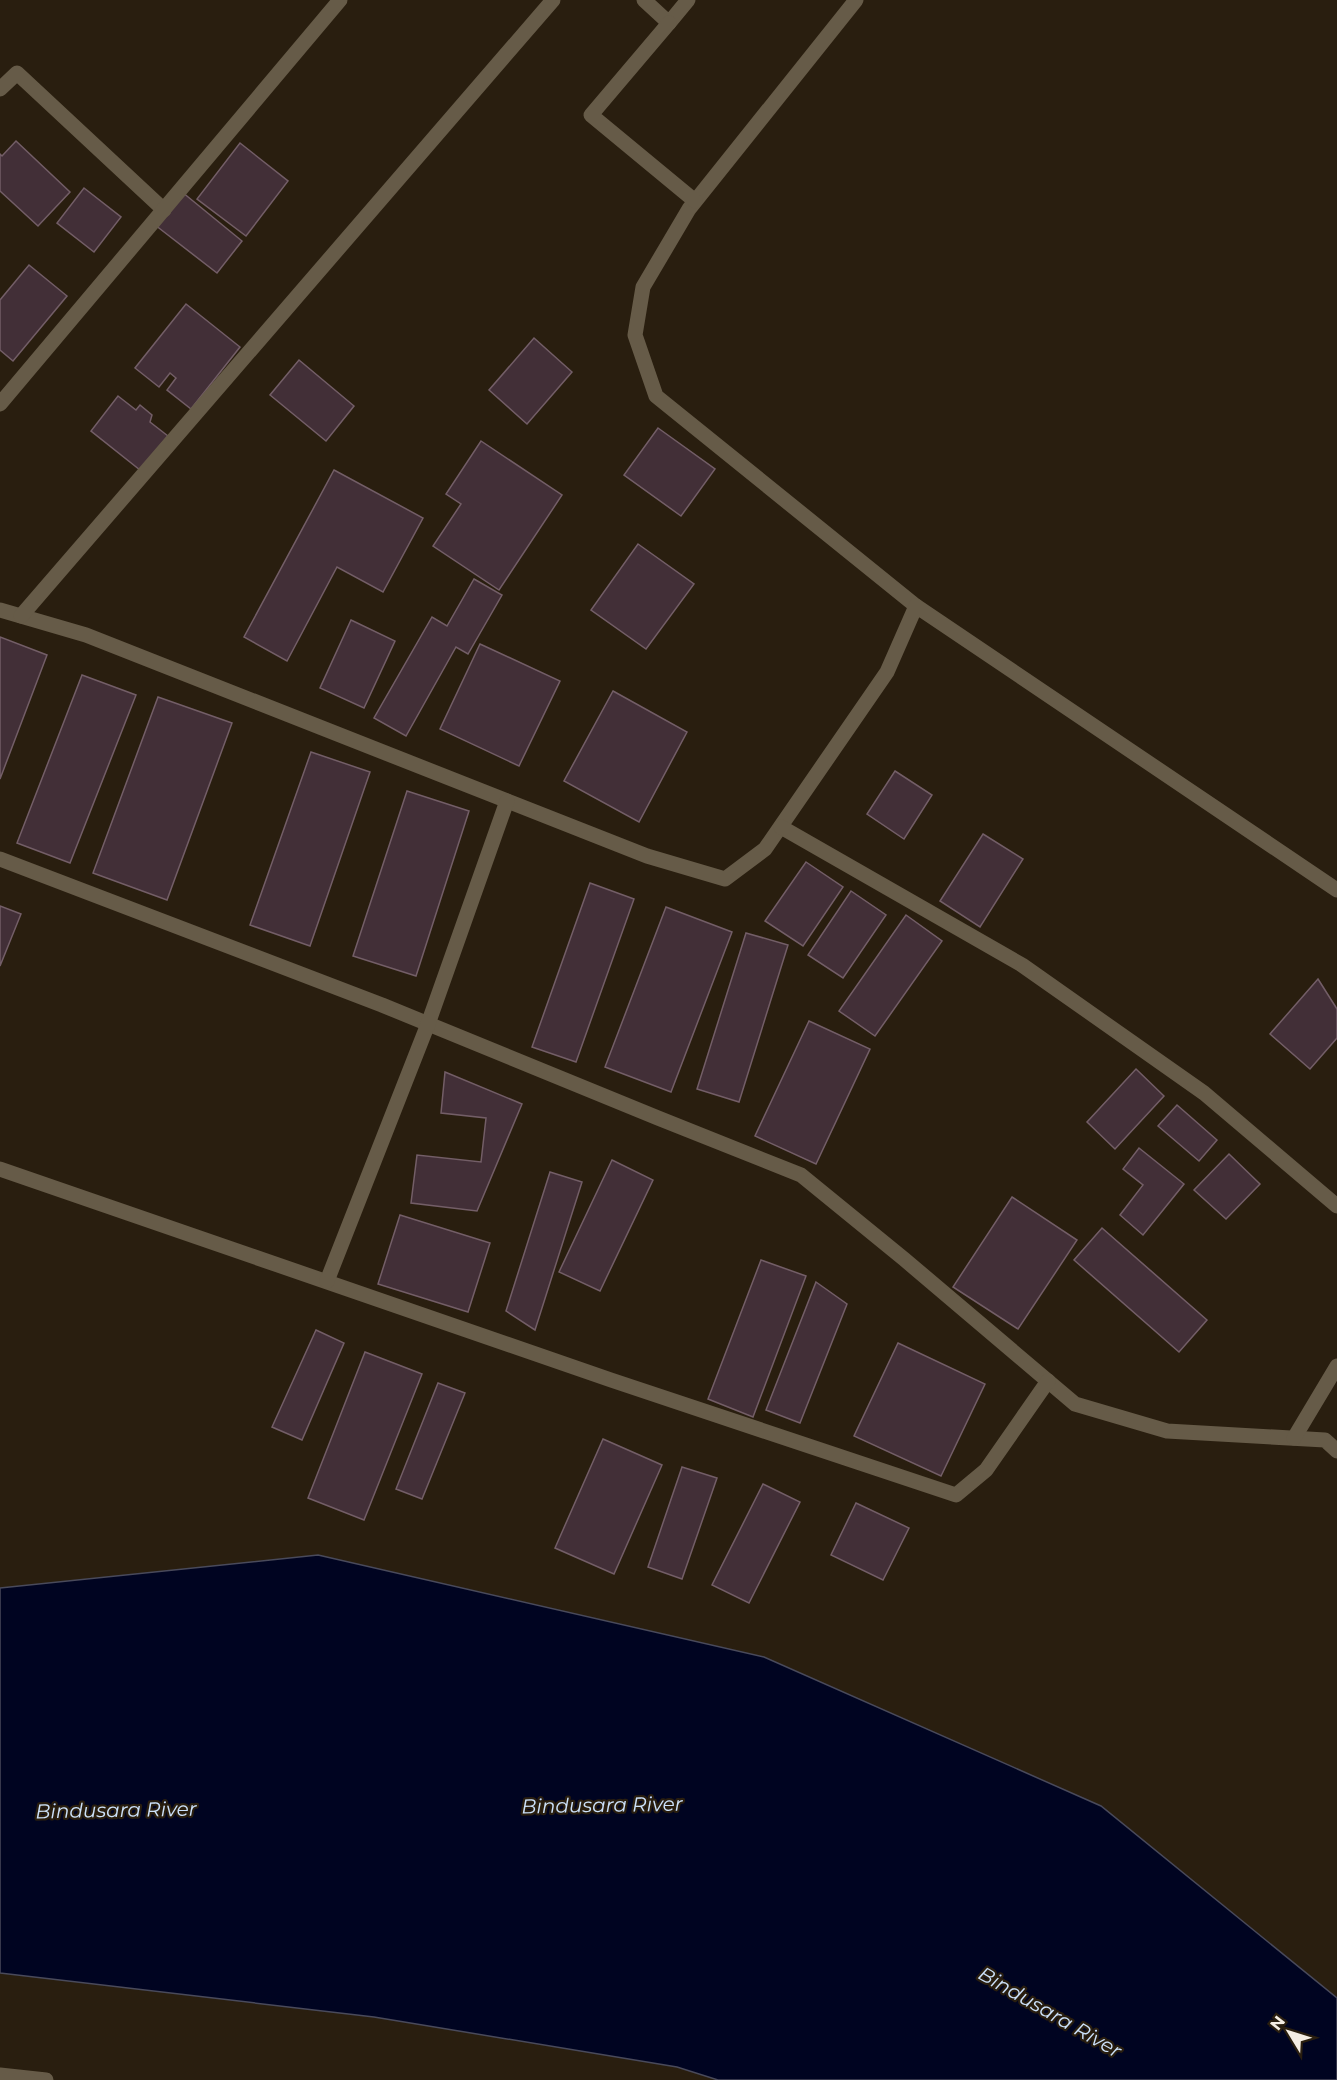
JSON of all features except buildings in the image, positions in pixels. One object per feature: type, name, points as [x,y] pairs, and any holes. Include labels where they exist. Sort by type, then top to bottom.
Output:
[{"type":"street","points":[[0,404],[340,0]]},
{"type":"street","points":[[21,616],[553,0]]},
{"type":"street","points":[[644,0],[669,23]]},
{"type":"street","points":[[688,0],[591,115],[695,201]]},
{"type":"street","points":[[856,0],[695,201],[643,287],[635,335],[656,396],[916,606],[1337,890]]},
{"type":"street","points":[[0,89],[17,73],[164,210]]},
{"type":"street","points":[[0,610],[86,635],[647,856],[725,879],[765,849],[781,827],[887,672],[916,606]]},
{"type":"street","points":[[327,1281],[428,1024],[507,801]]},
{"type":"street","points":[[781,827],[1022,965],[1204,1093],[1337,1206]]},
{"type":"street","points":[[0,859],[428,1024],[801,1175],[1075,1404],[1167,1431],[1325,1440],[1337,1451]]},
{"type":"street","points":[[0,1168],[611,1380],[956,1495],[986,1470],[1048,1381]]},
{"type":"street","points":[[1294,1438],[1337,1366]]},
{"type":"street","points":[[0,2075],[46,2080]]},
{"type":"water","name":"Bindusara River","points":[[318,1555],[764,1657],[1101,1806],[1337,1998],[1337,2080],[718,2080],[677,2067],[374,2017],[0,1973],[0,1588]]}]
